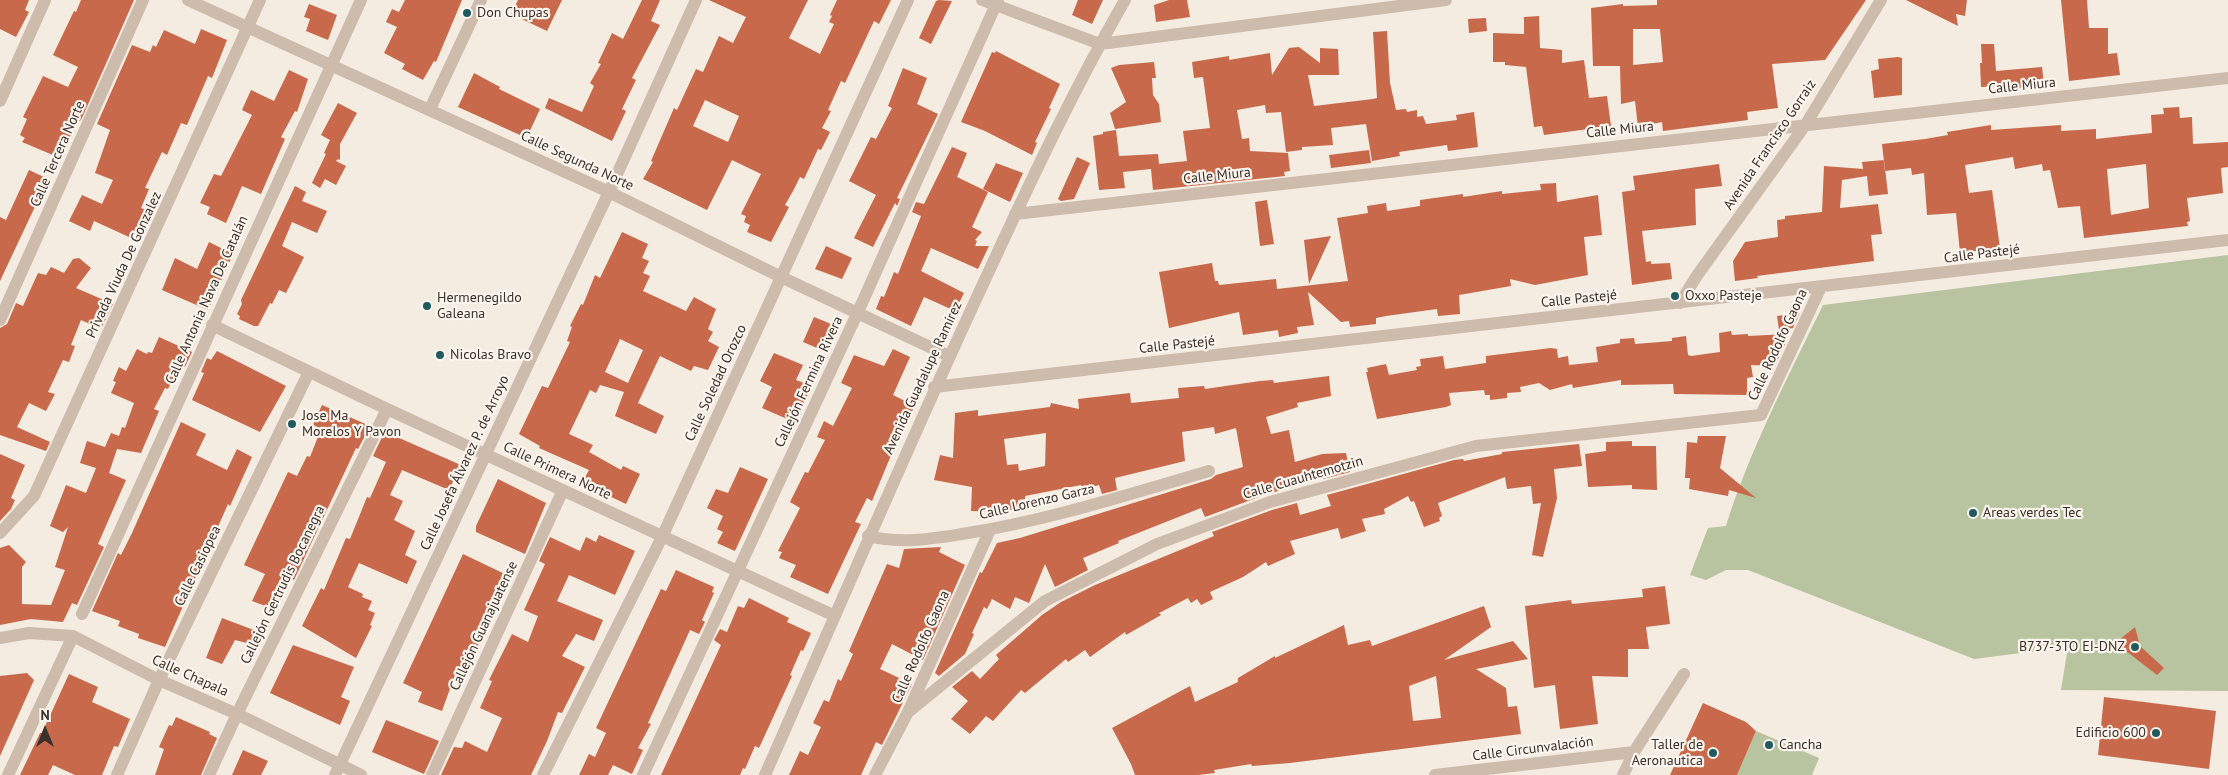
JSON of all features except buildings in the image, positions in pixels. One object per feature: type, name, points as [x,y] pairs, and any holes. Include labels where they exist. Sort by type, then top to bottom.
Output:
[{"type":"street","points":[[0,101],[45,0]]},
{"type":"street","name":"Calle Tercera Norte","points":[[0,320],[143,0]]},
{"type":"street","name":"Calle Segunda Norte","points":[[188,0],[609,192],[857,314],[949,356]]},
{"type":"street","name":"Privada Viuda De Gonzalez","points":[[0,533],[34,496],[260,0]]},
{"type":"street","name":"Calle Antonia Nava De Catalán","points":[[82,614],[361,0]]},
{"type":"street","points":[[430,109],[481,0]]},
{"type":"street","name":"Calle Josefa Álvarez P. de Arroyo","points":[[337,770],[609,192],[696,0]]},
{"type":"street","name":"Calle Soledad Orozco","points":[[543,775],[662,536],[908,0]]},
{"type":"street","points":[[982,0],[997,3],[1100,44],[1446,0]]},
{"type":"street","name":"Avenida Guadalupe Ramírez","points":[[764,775],[934,387],[1015,214],[1100,44],[1125,0]]},
{"type":"street","name":"Avenida Francisco Gorraiz","points":[[1680,303],[1696,277],[1806,124],[1881,0]]},
{"type":"street","name":"Callejón Fermina Rivera","points":[[643,775],[857,314],[997,3]]},
{"type":"street","name":"Calle Miura","points":[[1015,214],[2228,78]]},
{"type":"street","name":"Calle Pastejé","points":[[934,387],[1821,288],[2228,240]]},
{"type":"street","name":"Calle Rodolfo Gaona","points":[[1761,415],[1821,288]]},
{"type":"street","name":"Calle Primera Norte","points":[[212,325],[387,409],[835,616]]},
{"type":"street","name":"Calle Casiopea","points":[[117,775],[159,680],[309,372]]},
{"type":"street","name":"Callejón Gertrudis Bocanegra","points":[[209,775],[387,409]]},
{"type":"street","name":"Calle Cuauhtemotzin","points":[[908,712],[1045,601],[1157,544],[1270,502],[1476,446],[1761,415]]},
{"type":"street","name":"Calle Lorenzo Garza","points":[[868,536],[887,540],[918,540],[990,530],[1062,514],[1209,471]]},
{"type":"street","name":"Callejón Guanajuatense","points":[[432,775],[563,490]]},
{"type":"street","name":"Calle Rodolfo Gaona","points":[[875,775],[908,712],[990,530]]},
{"type":"street","name":"Calle Chapala","points":[[0,638],[29,633],[73,636],[159,680],[237,714],[337,770],[361,775]]},
{"type":"street","points":[[8,775],[73,636]]},
{"type":"street","points":[[1623,775],[1634,752],[1684,674]]},
{"type":"street","name":"Calle Circunvalación","points":[[1435,775],[1634,752]]},
{"type":"green space","name":"Areas verdes Tec","points":[[2228,255],[2228,691],[2061,690],[2068,647],[1974,659],[1748,570],[1726,570],[1706,580],[1690,575],[1708,528],[1726,526],[1758,441],[1823,305]]},
{"type":"green space","name":"Cancha","points":[[1756,731],[1819,758],[1812,775],[1737,775]]},
{"type":"place","name":"Don Chupas","points":[[467,13]]},
{"type":"place","name":"Oxxo Pasteje","points":[[1675,296]]},
{"type":"place","name":"Hermenegildo Galeana","points":[[427,306]]},
{"type":"place","name":"Nicolas Bravo","points":[[440,355]]},
{"type":"place","name":"Jose Ma Morelos Y Pavon","points":[[292,424]]},
{"type":"place","name":"Areas verdes Tec","points":[[1973,513]]},
{"type":"place","name":"B737-3TO EI-DNZ","points":[[2135,647]]},
{"type":"place","name":"Edificio 600","points":[[2156,733]]},
{"type":"place","name":"Cancha","points":[[1769,745]]},
{"type":"place","name":"Taller de Aeronautica","points":[[1713,753]]}]
